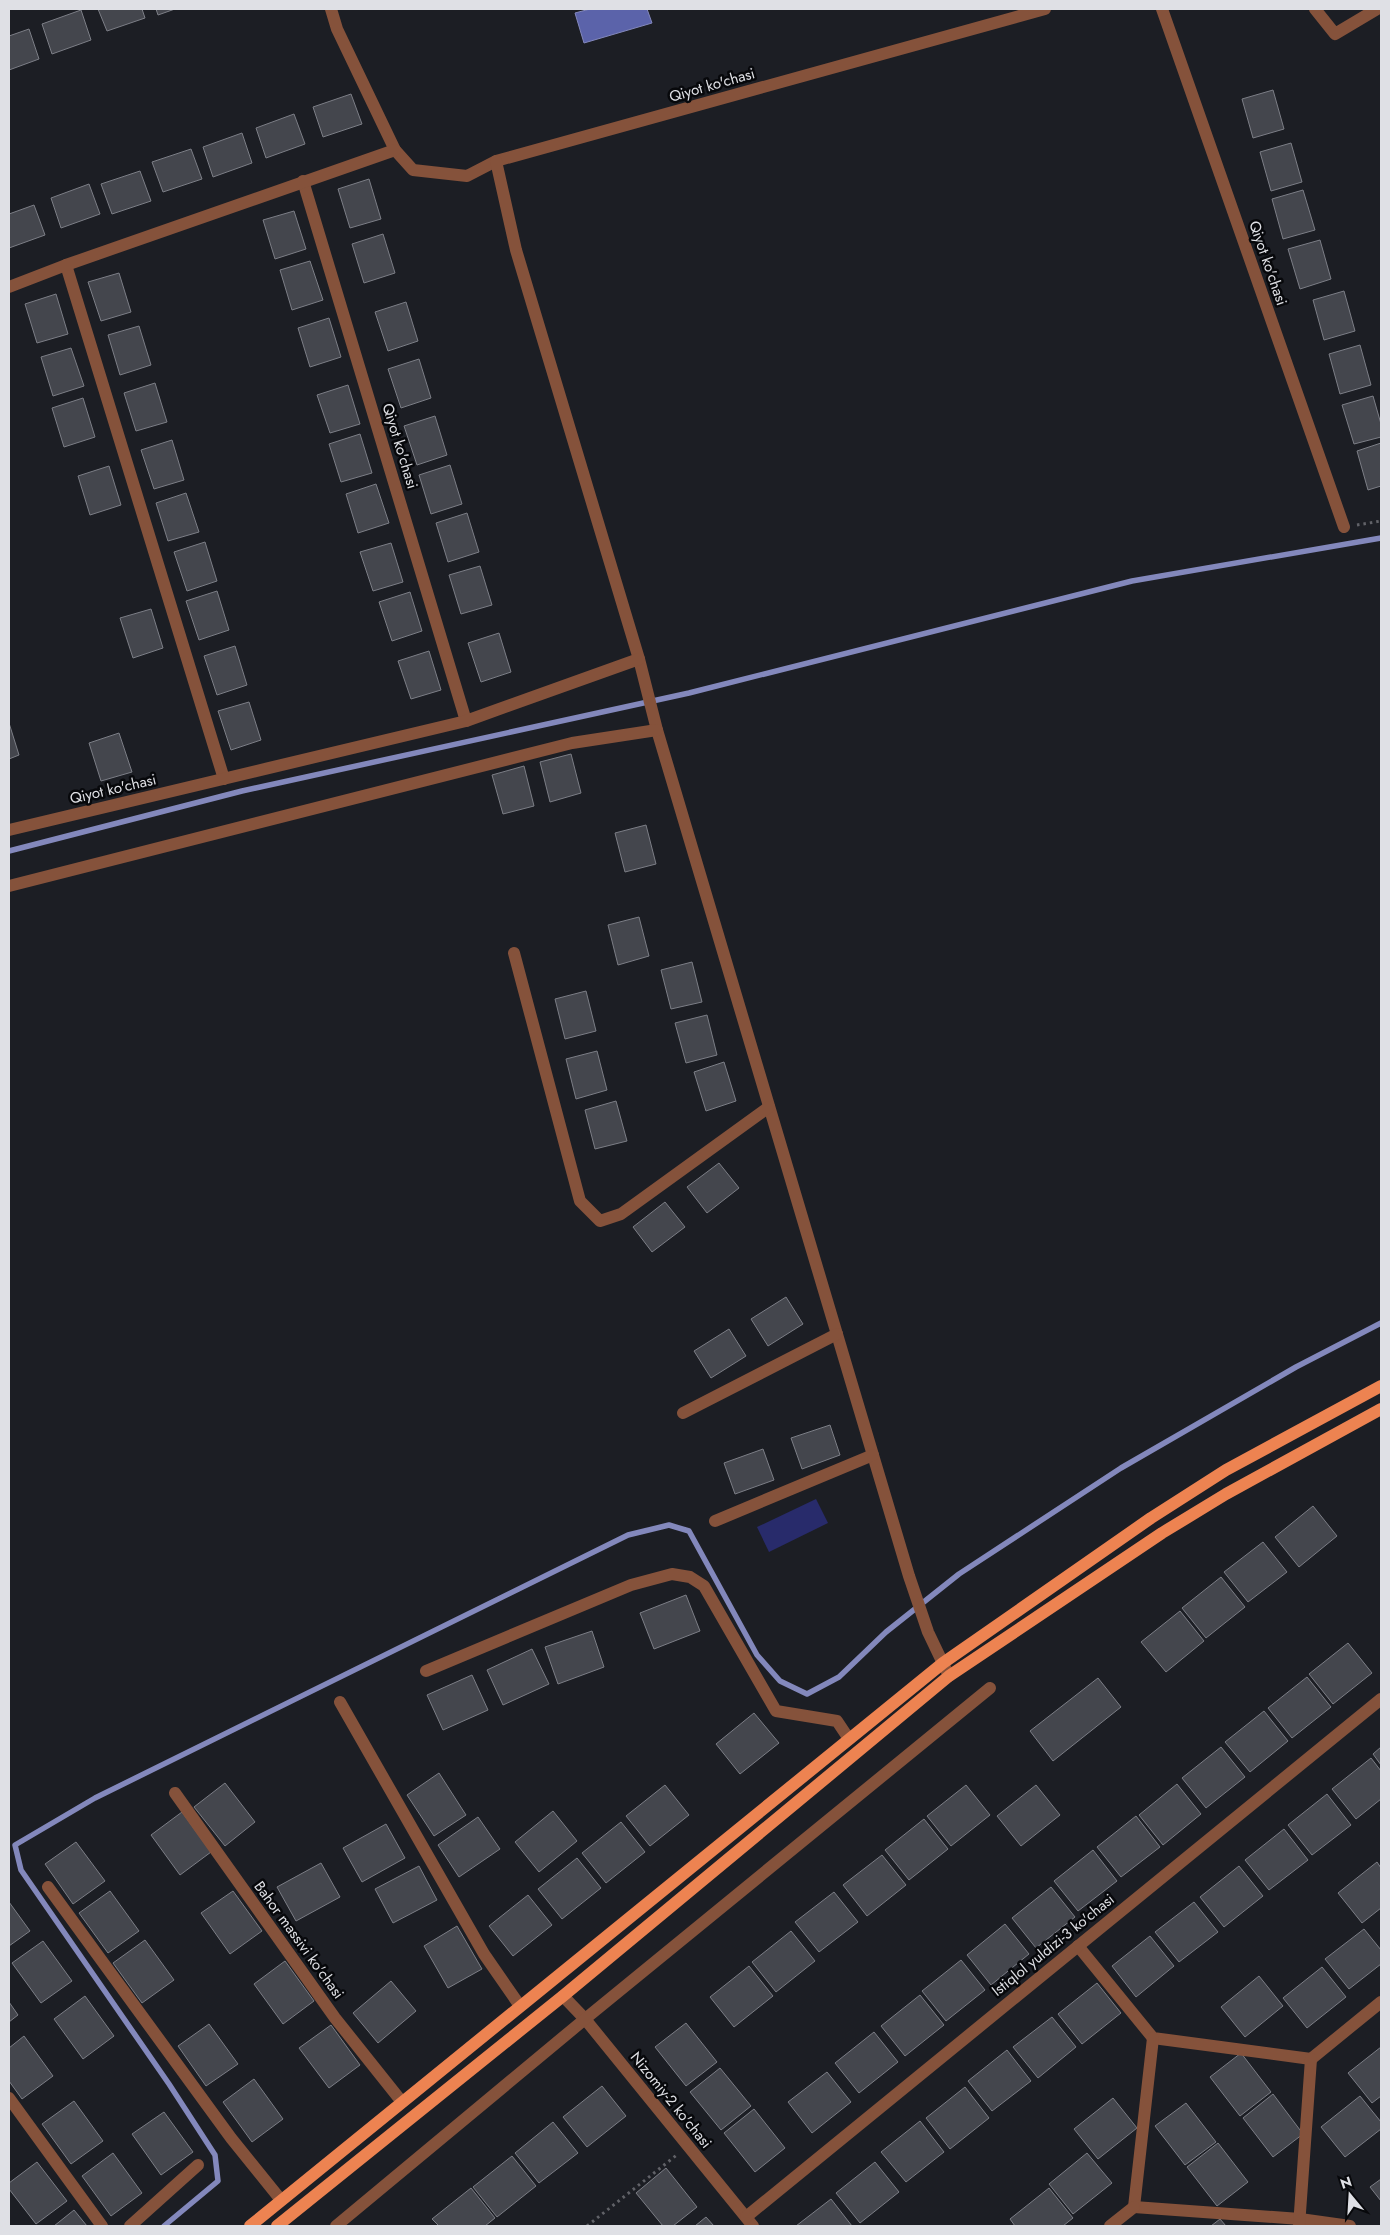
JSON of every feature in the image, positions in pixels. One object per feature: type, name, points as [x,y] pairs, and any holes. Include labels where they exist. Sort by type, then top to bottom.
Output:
[{"type":"main road","points":[[250,2226],[943,1663],[1151,1518],[1226,1470],[1381,1386]]},
{"type":"main road","points":[[278,2226],[563,1996],[950,1676],[1162,1533],[1218,1499],[1381,1409]]},
{"type":"street","name":"Qiyot ko'chasi","points":[[331,9],[337,29],[395,150],[413,170],[467,176],[496,161],[1045,9]]},
{"type":"street","name":"Qiyot ko'chasi","points":[[1162,9],[1344,527]]},
{"type":"street","points":[[1315,9],[1335,34],[1377,9]]},
{"type":"street","points":[[9,287],[66,265],[395,150]]},
{"type":"street","points":[[496,161],[516,250],[639,659],[657,730],[909,1576],[928,1632],[950,1676]]},
{"type":"street","name":"Qiyot ko'chasi","points":[[303,181],[466,721]]},
{"type":"street","points":[[66,265],[224,780]]},
{"type":"street","name":"Qiyot ko'chasi","points":[[9,830],[466,721],[639,659]]},
{"type":"street","points":[[9,886],[572,743],[657,730]]},
{"type":"street","points":[[514,953],[580,1201],[600,1221],[621,1214],[769,1107]]},
{"type":"street","points":[[683,1413],[837,1334]]},
{"type":"street","points":[[715,1521],[873,1455]]},
{"type":"street","points":[[426,1671],[631,1585],[672,1574],[690,1577],[704,1586],[776,1711],[836,1722],[849,1739]]},
{"type":"street","points":[[336,2226],[585,2019],[990,1688]]},
{"type":"street","name":"Istiqlol yuldizi-3 ko'chasi","points":[[749,2222],[1078,1946],[1381,1699]]},
{"type":"street","points":[[340,1702],[484,1954],[520,2006]]},
{"type":"street","name":"Bahor massivi ko'chasi","points":[[175,1793],[335,2018],[402,2102]]},
{"type":"street","points":[[48,1887],[231,2138],[281,2200]]},
{"type":"street","points":[[1078,1946],[1153,2038],[1311,2059],[1381,2002]]},
{"type":"street","name":"Nizomiy-2 ko'chasi","points":[[563,1996],[585,2019],[749,2222]]},
{"type":"street","points":[[1134,2207],[1153,2038]]},
{"type":"street","points":[[1300,2223],[1311,2059]]},
{"type":"street","points":[[9,2098],[102,2226]]},
{"type":"street","points":[[130,2226],[198,2165]]},
{"type":"street","points":[[1110,2226],[1134,2207],[1350,2226]]},
{"type":"path","points":[[1344,527],[1381,521]]},
{"type":"path","points":[[587,2226],[688,2146]]},
{"type":"shaded area","points":[[816,1499],[828,1523],[769,1552],[757,1527]]},
{"type":"water","points":[[590,9],[647,9],[652,23],[584,43],[575,13]]},
{"type":"building","points":[[98,9],[142,9],[145,18],[107,31]]},
{"type":"building","points":[[156,9],[175,9],[158,15]]},
{"type":"building","points":[[81,10],[91,40],[52,54],[42,24]]},
{"type":"building","points":[[29,29],[39,59],[9,70],[9,36]]},
{"type":"building","points":[[1273,90],[1284,129],[1253,138],[1242,99]]},
{"type":"building","points":[[351,94],[362,124],[323,137],[313,107]]},
{"type":"building","points":[[294,114],[305,144],[266,158],[256,128]]},
{"type":"building","points":[[242,133],[252,163],[213,177],[203,147]]},
{"type":"building","points":[[1291,143],[1302,182],[1271,191],[1260,152]]},
{"type":"building","points":[[191,149],[202,179],[163,192],[152,162]]},
{"type":"building","points":[[140,171],[151,201],[112,214],[101,184]]},
{"type":"building","points":[[369,179],[381,219],[350,228],[338,189]]},
{"type":"building","points":[[89,184],[100,214],[61,228],[51,198]]},
{"type":"building","points":[[1303,190],[1315,230],[1283,239],[1272,199]]},
{"type":"building","points":[[34,205],[45,235],[9,248],[9,214]]},
{"type":"building","points":[[294,211],[306,249],[275,259],[263,220]]},
{"type":"building","points":[[383,234],[395,273],[364,283],[352,244]]},
{"type":"building","points":[[1320,240],[1331,279],[1300,289],[1288,249]]},
{"type":"building","points":[[310,261],[323,300],[292,310],[280,270]]},
{"type":"building","points":[[119,273],[131,312],[101,321],[88,282]]},
{"type":"building","points":[[1344,291],[1355,331],[1324,340],[1313,300]]},
{"type":"building","points":[[56,294],[68,334],[37,343],[25,304]]},
{"type":"building","points":[[406,302],[418,341],[388,351],[375,312]]},
{"type":"building","points":[[329,318],[341,357],[310,367],[298,328]]},
{"type":"building","points":[[139,326],[151,365],[120,375],[108,335]]},
{"type":"building","points":[[1360,345],[1371,385],[1340,394],[1329,354]]},
{"type":"building","points":[[71,348],[84,386],[53,396],[41,357]]},
{"type":"building","points":[[419,359],[431,398],[401,408],[388,369]]},
{"type":"building","points":[[155,383],[167,422],[136,431],[124,393]]},
{"type":"building","points":[[348,385],[360,424],[330,433],[317,395]]},
{"type":"building","points":[[1373,396],[1381,424],[1381,437],[1354,444],[1342,405]]},
{"type":"building","points":[[83,398],[95,437],[64,447],[52,408]]},
{"type":"building","points":[[435,416],[447,455],[417,465],[404,426]]},
{"type":"building","points":[[360,434],[372,473],[341,482],[329,444]]},
{"type":"building","points":[[172,440],[184,480],[154,489],[141,450]]},
{"type":"building","points":[[1381,443],[1381,486],[1368,490],[1357,451]]},
{"type":"building","points":[[450,465],[462,504],[431,514],[419,475]]},
{"type":"building","points":[[109,466],[121,505],[90,515],[78,476]]},
{"type":"building","points":[[376,484],[389,523],[358,533],[346,494]]},
{"type":"building","points":[[186,493],[199,532],[168,541],[156,503]]},
{"type":"building","points":[[467,513],[479,552],[448,562],[436,523]]},
{"type":"building","points":[[205,542],[217,581],[187,591],[174,552]]},
{"type":"building","points":[[391,543],[403,582],[373,591],[360,552]]},
{"type":"building","points":[[480,566],[492,605],[461,614],[449,575]]},
{"type":"building","points":[[217,591],[229,630],[199,640],[186,601]]},
{"type":"building","points":[[410,592],[422,631],[392,641],[379,602]]},
{"type":"building","points":[[151,609],[163,648],[133,658],[120,618]]},
{"type":"building","points":[[499,633],[511,672],[481,682],[468,643]]},
{"type":"building","points":[[235,646],[247,685],[217,695],[204,656]]},
{"type":"building","points":[[429,651],[441,690],[411,699],[398,661]]},
{"type":"building","points":[[249,702],[261,740],[231,750],[218,711]]},
{"type":"building","points":[[9,723],[19,755],[9,759]]},
{"type":"building","points":[[119,733],[132,772],[101,781],[89,743]]},
{"type":"building","points":[[571,754],[581,793],[550,802],[540,762]]},
{"type":"building","points":[[524,766],[534,806],[503,814],[492,775]]},
{"type":"building","points":[[646,825],[656,864],[625,872],[615,833]]},
{"type":"building","points":[[639,917],[649,956],[618,965],[608,925]]},
{"type":"building","points":[[692,962],[702,1002],[671,1009],[661,970]]},
{"type":"building","points":[[586,991],[596,1031],[565,1039],[555,999]]},
{"type":"building","points":[[707,1015],[717,1055],[686,1063],[675,1023]]},
{"type":"building","points":[[597,1051],[607,1090],[576,1099],[566,1059]]},
{"type":"building","points":[[724,1062],[736,1101],[706,1111],[694,1072]]},
{"type":"building","points":[[616,1101],[627,1141],[595,1149],[585,1110]]},
{"type":"building","points":[[719,1163],[739,1188],[707,1213],[687,1187]]},
{"type":"building","points":[[665,1202],[685,1227],[652,1252],[633,1227]]},
{"type":"building","points":[[786,1297],[803,1324],[768,1346],[751,1319]]},
{"type":"building","points":[[729,1329],[746,1356],[711,1378],[694,1351]]},
{"type":"building","points":[[830,1425],[840,1455],[802,1469],[791,1438]]},
{"type":"building","points":[[763,1449],[774,1480],[735,1494],[724,1463]]},
{"type":"building","points":[[1313,1506],[1337,1536],[1299,1567],[1275,1537]]},
{"type":"building","points":[[1263,1542],[1287,1572],[1248,1602],[1224,1572]]},
{"type":"building","points":[[1221,1577],[1245,1607],[1206,1638],[1182,1608]]},
{"type":"building","points":[[686,1595],[700,1631],[654,1649],[640,1613]]},
{"type":"building","points":[[1180,1611],[1204,1641],[1166,1672],[1141,1642]]},
{"type":"building","points":[[592,1631],[604,1667],[558,1684],[545,1647]]},
{"type":"building","points":[[1348,1643],[1372,1673],[1333,1704],[1309,1674]]},
{"type":"building","points":[[532,1649],[549,1684],[503,1705],[487,1670]]},
{"type":"building","points":[[472,1675],[488,1710],[443,1730],[427,1695]]},
{"type":"building","points":[[1307,1677],[1331,1707],[1292,1738],[1268,1708]]},
{"type":"building","points":[[1098,1678],[1121,1707],[1053,1761],[1030,1731]]},
{"type":"building","points":[[1264,1711],[1288,1741],[1250,1772],[1225,1742]]},
{"type":"building","points":[[754,1713],[779,1743],[740,1774],[716,1744]]},
{"type":"building","points":[[1221,1747],[1245,1777],[1206,1808],[1182,1778]]},
{"type":"building","points":[[1381,1747],[1381,1765],[1373,1754]]},
{"type":"building","points":[[1371,1758],[1381,1771],[1381,1799],[1356,1819],[1332,1789]]},
{"type":"building","points":[[439,1773],[466,1815],[434,1836],[407,1795]]},
{"type":"building","points":[[225,1783],[255,1822],[225,1846],[194,1807]]},
{"type":"building","points":[[1177,1784],[1201,1814],[1163,1845],[1139,1815]]},
{"type":"building","points":[[665,1785],[689,1815],[650,1846],[626,1816]]},
{"type":"building","points":[[966,1785],[990,1815],[951,1846],[927,1816]]},
{"type":"building","points":[[1036,1785],[1060,1815],[1021,1846],[997,1816]]},
{"type":"building","points":[[1327,1794],[1351,1825],[1312,1855],[1288,1825]]},
{"type":"building","points":[[553,1811],[577,1841],[539,1872],[515,1842]]},
{"type":"building","points":[[182,1812],[211,1852],[180,1875],[151,1835]]},
{"type":"building","points":[[1136,1816],[1160,1847],[1121,1877],[1097,1847]]},
{"type":"building","points":[[478,1817],[500,1849],[459,1877],[438,1845]]},
{"type":"building","points":[[924,1819],[948,1849],[909,1880],[885,1850]]},
{"type":"building","points":[[621,1822],[645,1852],[606,1883],[582,1853]]},
{"type":"building","points":[[386,1824],[405,1858],[362,1882],[343,1848]]},
{"type":"building","points":[[1284,1829],[1308,1860],[1269,1890],[1245,1860]]},
{"type":"building","points":[[76,1842],[105,1881],[73,1904],[45,1864]]},
{"type":"building","points":[[1093,1850],[1117,1881],[1078,1911],[1054,1881]]},
{"type":"building","points":[[882,1855],[906,1885],[867,1916],[843,1885]]},
{"type":"building","points":[[577,1858],[601,1888],[562,1919],[538,1889]]},
{"type":"building","points":[[1377,1862],[1381,1868],[1381,1908],[1362,1923],[1338,1893]]},
{"type":"building","points":[[321,1863],[340,1897],[296,1921],[277,1887]]},
{"type":"building","points":[[419,1866],[437,1900],[393,1923],[375,1889]]},
{"type":"building","points":[[1239,1866],[1263,1896],[1224,1927],[1200,1897]]},
{"type":"building","points":[[1051,1887],[1075,1917],[1036,1948],[1012,1918]]},
{"type":"building","points":[[110,1891],[139,1931],[108,1953],[79,1913]]},
{"type":"building","points":[[233,1891],[262,1931],[230,1954],[201,1913]]},
{"type":"building","points":[[834,1892],[858,1922],[819,1952],[795,1922]]},
{"type":"building","points":[[528,1895],[552,1925],[513,1956],[489,1926]]},
{"type":"building","points":[[9,1902],[30,1931],[9,1946]]},
{"type":"building","points":[[1194,1902],[1218,1932],[1179,1962],[1155,1932]]},
{"type":"building","points":[[1005,1924],[1029,1954],[991,1985],[967,1955]]},
{"type":"building","points":[[457,1926],[482,1969],[448,1988],[424,1946]]},
{"type":"building","points":[[1364,1929],[1381,1950],[1381,1964],[1349,1989],[1325,1959]]},
{"type":"building","points":[[791,1931],[815,1961],[776,1992],[752,1962]]},
{"type":"building","points":[[1150,1936],[1174,1966],[1136,1997],[1112,1966]]},
{"type":"building","points":[[145,1940],[174,1980],[142,2003],[113,1963]]},
{"type":"building","points":[[43,1941],[72,1981],[41,2003],[12,1963]]},
{"type":"building","points":[[961,1960],[985,1990],[946,2021],[922,1991]]},
{"type":"building","points":[[285,1961],[314,2001],[283,2024],[254,1984]]},
{"type":"building","points":[[749,1966],[773,1996],[734,2027],[710,1997]]},
{"type":"building","points":[[1322,1967],[1346,1997],[1307,2028],[1283,1998]]},
{"type":"building","points":[[1259,1976],[1283,2006],[1245,2037],[1221,2007]]},
{"type":"building","points":[[391,1981],[416,2011],[378,2043],[353,2013]]},
{"type":"building","points":[[1097,1983],[1121,2013],[1082,2044],[1058,2014]]},
{"type":"building","points":[[920,1995],[944,2025],[905,2056],[881,2026]]},
{"type":"building","points":[[85,1996],[114,2036],[83,2059],[54,2019]]},
{"type":"building","points":[[9,2002],[18,2015],[9,2022]]},
{"type":"building","points":[[1052,2017],[1076,2047],[1038,2078],[1013,2047]]},
{"type":"building","points":[[686,2023],[717,2062],[686,2086],[655,2047]]},
{"type":"building","points":[[209,2024],[238,2064],[206,2086],[178,2046]]},
{"type":"building","points":[[331,2025],[360,2065],[329,2088],[299,2048]]},
{"type":"building","points":[[874,2032],[898,2062],[859,2093],[835,2063]]},
{"type":"building","points":[[24,2036],[53,2076],[22,2099],[9,2081],[9,2048]]},
{"type":"building","points":[[1381,2047],[1381,2096],[1372,2103],[1348,2073]]},
{"type":"building","points":[[1007,2050],[1031,2081],[992,2111],[968,2081]]},
{"type":"building","points":[[1241,2053],[1271,2092],[1240,2116],[1210,2077]]},
{"type":"building","points":[[720,2068],[751,2106],[721,2130],[690,2092]]},
{"type":"building","points":[[827,2072],[851,2102],[812,2133],[788,2102]]},
{"type":"building","points":[[254,2079],[283,2119],[252,2142],[223,2102]]},
{"type":"building","points":[[602,2086],[626,2116],[587,2147],[563,2117]]},
{"type":"building","points":[[965,2087],[989,2118],[950,2149],[926,2118]]},
{"type":"building","points":[[1273,2094],[1303,2134],[1273,2157],[1243,2118]]},
{"type":"building","points":[[1360,2096],[1381,2122],[1381,2129],[1345,2157],[1321,2127]]},
{"type":"building","points":[[1113,2098],[1137,2128],[1098,2159],[1074,2129]]},
{"type":"building","points":[[74,2101],[103,2141],[71,2164],[42,2124]]},
{"type":"building","points":[[1186,2103],[1216,2142],[1185,2165],[1155,2126]]},
{"type":"building","points":[[754,2109],[785,2148],[755,2172],[724,2133]]},
{"type":"building","points":[[164,2112],[193,2152],[161,2175],[132,2134]]},
{"type":"building","points":[[920,2121],[944,2152],[906,2182],[881,2152]]},
{"type":"building","points":[[553,2122],[578,2153],[539,2183],[515,2153]]},
{"type":"building","points":[[1218,2143],[1248,2182],[1217,2206],[1187,2167]]},
{"type":"building","points":[[113,2153],[142,2193],[111,2216],[82,2176]]},
{"type":"building","points":[[1087,2153],[1112,2183],[1073,2214],[1049,2184]]},
{"type":"building","points":[[512,2156],[536,2186],[497,2217],[473,2187]]},
{"type":"building","points":[[37,2162],[67,2201],[36,2224],[9,2189],[9,2183]]},
{"type":"building","points":[[875,2162],[899,2192],[860,2223],[836,2193]]},
{"type":"building","points":[[666,2168],[697,2207],[673,2226],[663,2226],[636,2193]]},
{"type":"building","points":[[1381,2179],[1381,2201],[1370,2187]]},
{"type":"building","points":[[471,2188],[495,2218],[485,2226],[439,2226],[432,2219]]},
{"type":"building","points":[[1049,2188],[1073,2218],[1063,2226],[1015,2226],[1010,2219]]},
{"type":"building","points":[[831,2199],[852,2226],[796,2226]]},
{"type":"building","points":[[74,2210],[87,2226],[54,2226]]},
{"type":"building","points":[[706,2217],[714,2226],[695,2226]]},
{"type":"building","points":[[1220,2219],[1226,2226],[1211,2226]]},
{"type":"waterway","points":[[9,851],[242,791],[689,693],[1132,581],[1381,538]]},
{"type":"waterway","points":[[164,2226],[218,2181],[215,2155],[169,2084],[21,1870],[15,1845],[95,1798],[628,1535],[669,1525],[689,1531],[757,1655],[780,1681],[807,1694],[839,1677],[886,1632],[959,1574],[1121,1468],[1296,1367],[1381,1323]]}]
